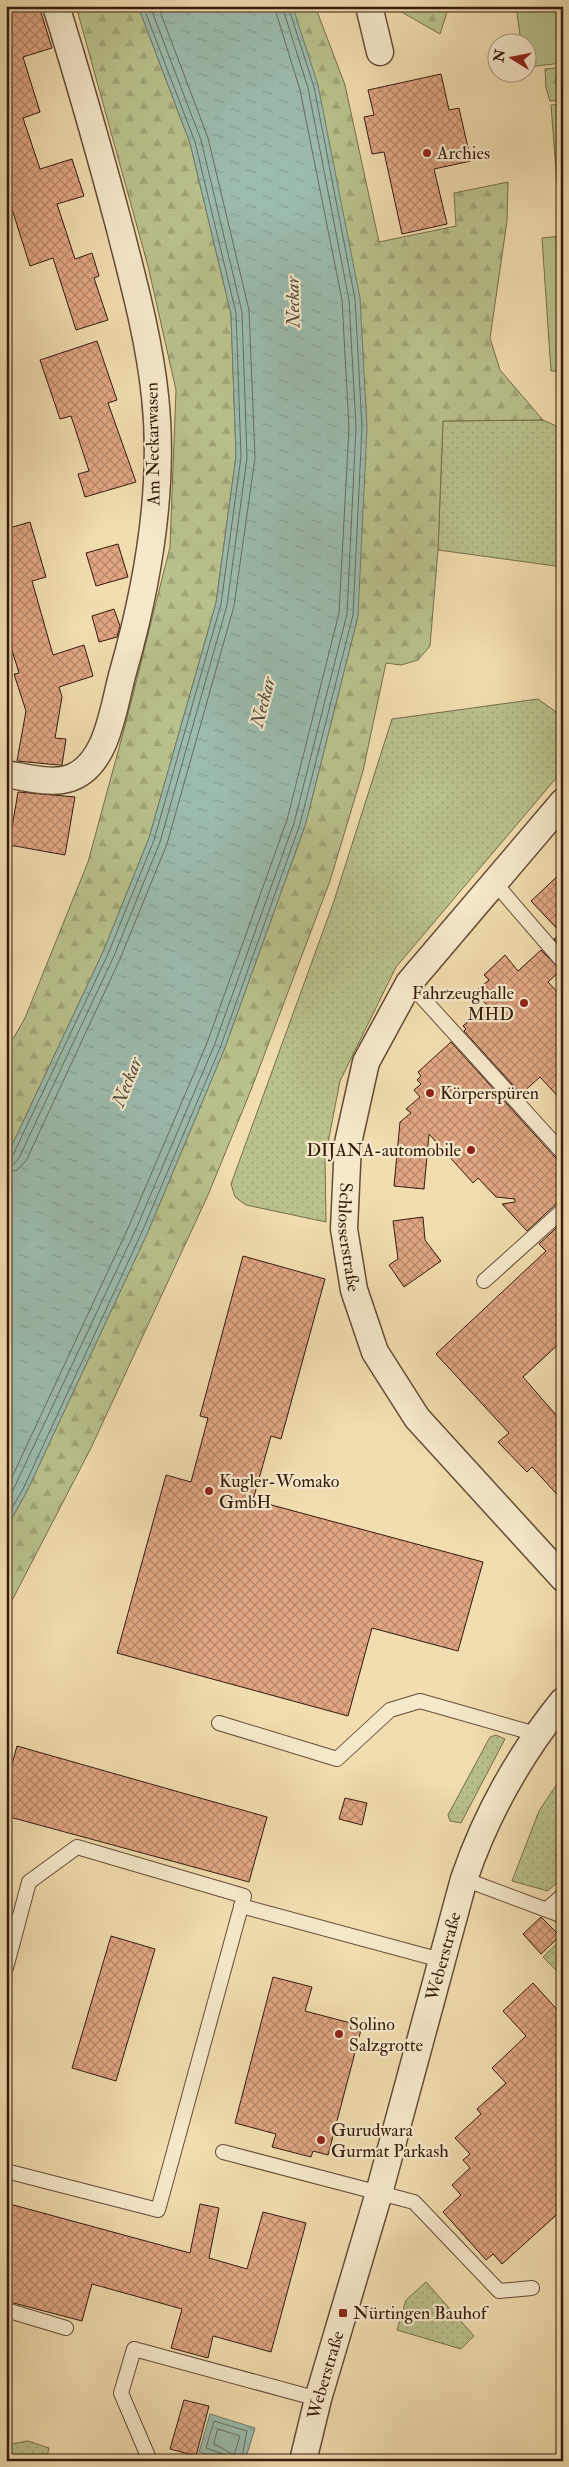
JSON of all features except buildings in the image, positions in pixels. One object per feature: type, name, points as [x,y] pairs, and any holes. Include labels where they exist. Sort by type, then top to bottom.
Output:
[{"type":"street","name":"Am Neckarwasen","points":[[6,774],[50,780],[66,780],[82,773],[96,758],[106,733],[126,662],[142,592],[155,513],[156,396],[143,317],[96,138],[56,6]]},
{"type":"street","points":[[369,6],[380,52]]},
{"type":"street","name":"Schlosserstraße","points":[[563,802],[409,983],[366,1062],[348,1143],[344,1229],[354,1290],[375,1352],[417,1418],[563,1578]]},
{"type":"street","name":"Weberstraße","points":[[303,2461],[318,2400],[379,2193],[464,1879],[479,1840],[507,1785],[536,1734],[563,1702]]},
{"type":"lane","points":[[494,882],[563,962]]},
{"type":"lane","points":[[409,983],[563,1154]]},
{"type":"lane","points":[[484,1281],[563,1210]]},
{"type":"lane","points":[[219,1723],[336,1759],[390,1710],[420,1701],[536,1734]]},
{"type":"lane","points":[[6,1968],[29,1882],[77,1847],[244,1896],[158,2210],[6,2171]]},
{"type":"lane","points":[[464,1879],[563,1916]]},
{"type":"lane","points":[[547,1910],[563,1895]]},
{"type":"lane","points":[[241,1906],[441,1960]]},
{"type":"lane","points":[[223,2152],[414,2202],[499,2291],[532,2288]]},
{"type":"lane","points":[[6,2310],[66,2328]]},
{"type":"lane","points":[[150,2461],[121,2393],[134,2349],[318,2400]]},
{"type":"green space","points":[[76,6],[138,6],[190,143],[231,314],[236,456],[216,603],[149,838],[103,952],[6,1158],[6,1051],[25,1018],[88,862],[126,722],[170,547],[176,390],[148,266]]},
{"type":"green space","points":[[292,6],[315,6],[345,85],[379,242],[456,226],[454,193],[508,182],[507,221],[490,338],[500,370],[543,420],[443,421],[438,550],[430,646],[418,660],[401,665],[386,663],[363,771],[330,881],[251,1090],[208,1195],[91,1448],[6,1612],[6,1529],[27,1491],[147,1234],[224,1050],[305,826],[358,616]]},
{"type":"green space","points":[[391,6],[449,6],[440,34]]},
{"type":"green space","points":[[516,6],[563,6],[563,63],[536,66],[536,32],[520,32]]},
{"type":"green space","points":[[563,67],[563,100],[550,101],[546,88],[545,69]]},
{"type":"green space","points":[[563,104],[563,371],[551,371],[542,238],[561,236],[551,105]]},
{"type":"green space","points":[[543,420],[563,429],[563,567],[438,550],[443,421]]},
{"type":"green space","points":[[538,699],[563,717],[563,770],[396,967],[340,1081],[325,1158],[326,1222],[246,1205],[235,1197],[231,1184],[333,904],[392,719]]},
{"type":"green space","points":[[496,1735],[505,1739],[461,1823],[450,1821],[448,1815],[490,1737]]},
{"type":"green space","points":[[563,1775],[563,1848],[556,1855],[563,1863],[563,1877],[548,1891],[512,1881],[539,1811]]},
{"type":"green space","points":[[563,1938],[563,1977],[543,1957]]},
{"type":"green space","points":[[426,2282],[474,2336],[461,2349],[397,2330],[406,2300]]},
{"type":"green space","points":[[28,2441],[49,2448],[46,2461],[6,2461],[6,2445]]},
{"type":"water","name":"Neckar","points":[[138,6],[292,6],[294,11],[318,85],[360,298],[367,427],[358,616],[305,826],[224,1050],[147,1234],[27,1491],[6,1529],[6,1158],[103,952],[149,838],[216,603],[236,456],[231,314],[190,143]]},
{"type":"water","points":[[210,2414],[255,2428],[245,2461],[228,2461],[199,2452]]},
{"type":"place","name":"Archies","points":[[427,153]]},
{"type":"place","name":"Fahrzeughalle MHD","points":[[524,1003]]},
{"type":"place","name":"Körperspüren","points":[[430,1093]]},
{"type":"place","name":"DIJANA-automobile","points":[[471,1150]]},
{"type":"place","name":"Kugler-Womako GmbH","points":[[209,1491]]},
{"type":"place","name":"Solino Salzgrotte","points":[[339,2034]]},
{"type":"place","name":"Gurudwara Gurmat Parkash","points":[[321,2140]]},
{"type":"place","name":"Nürtingen Bauhof","points":[[343,2313]]}]
